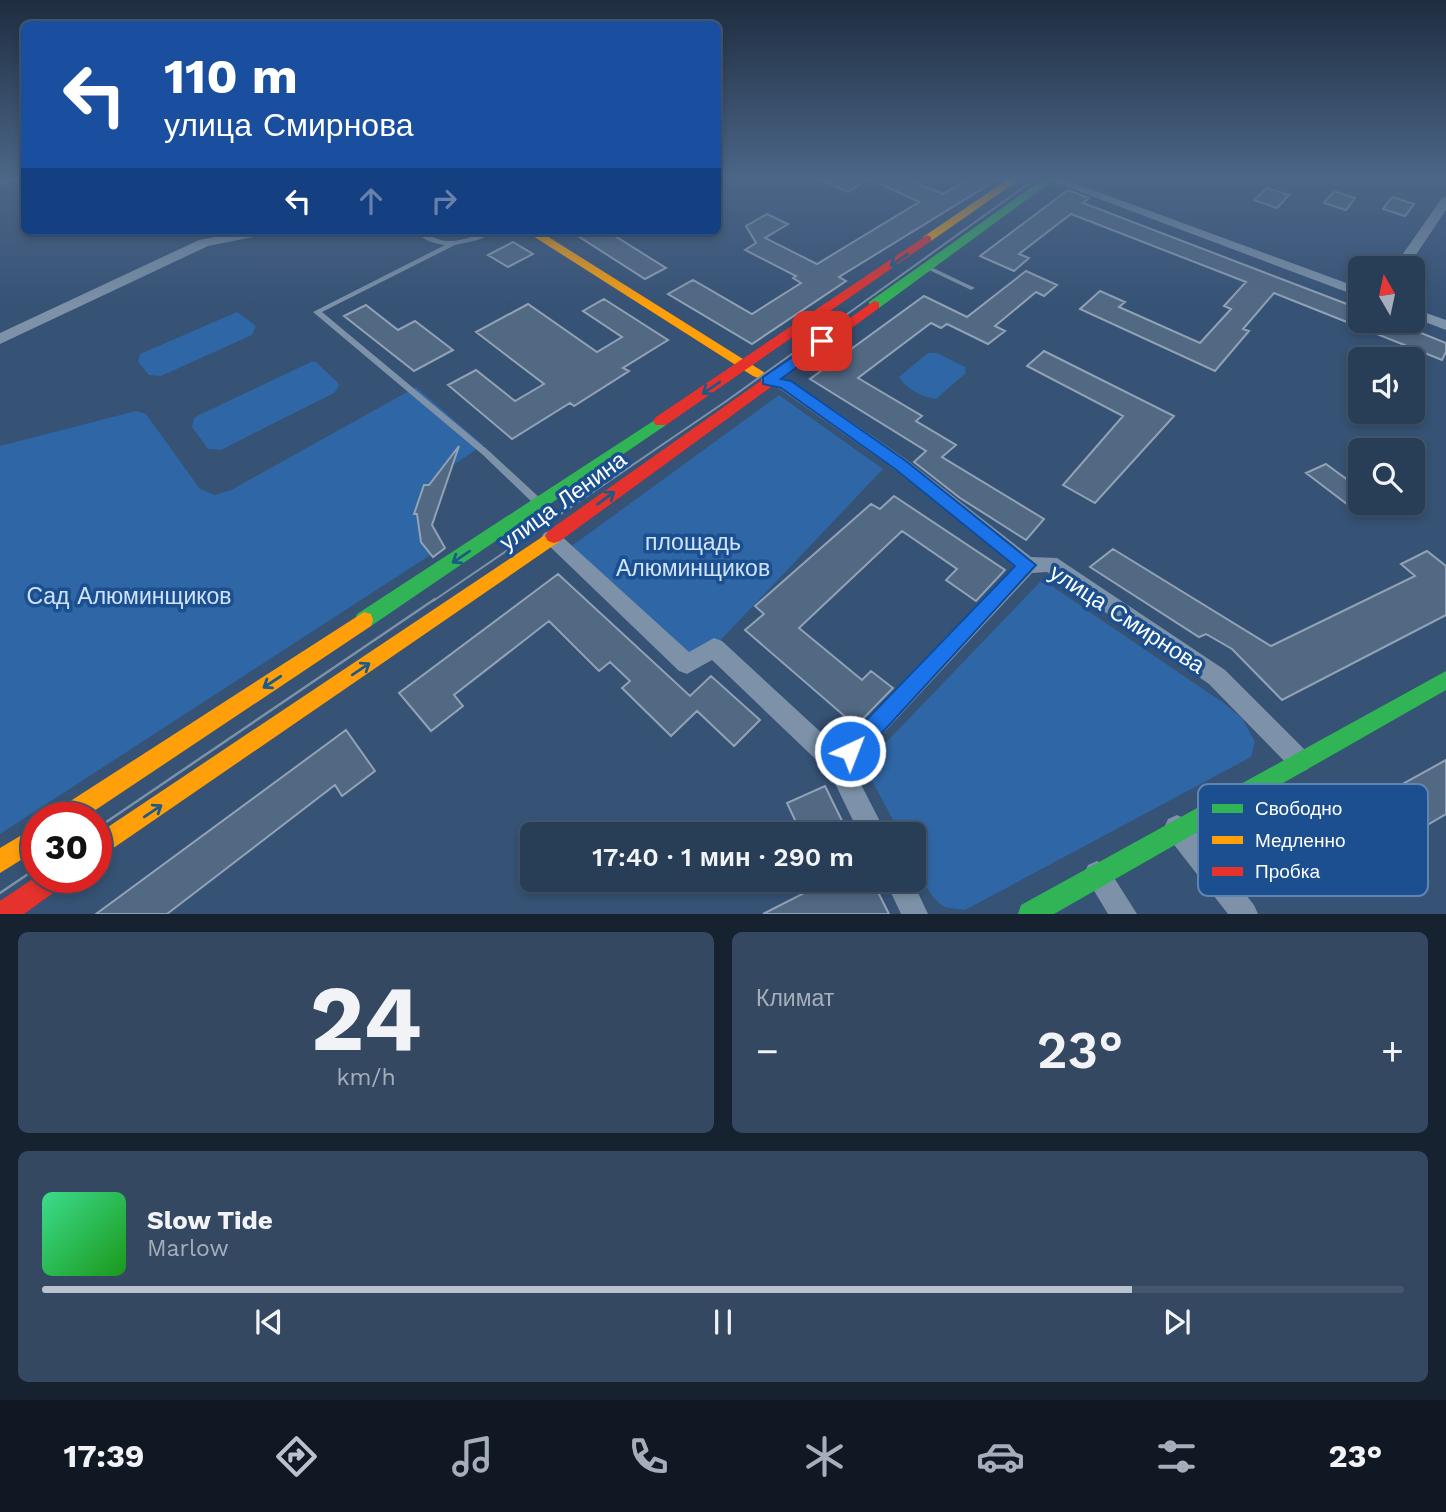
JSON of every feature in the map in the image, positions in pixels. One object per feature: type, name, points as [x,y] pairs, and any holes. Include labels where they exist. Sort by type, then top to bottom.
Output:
[{"type":"main road","name":"улица Ленина","points":[[89,802],[539,504],[953,222]]},
{"type":"main road","name":"улица Ленина","points":[[112,838],[551,538],[991,222]]},
{"type":"main road","points":[[537,235],[769,380]]},
{"type":"main road","points":[[1258,784],[1446,680]]},
{"type":"main road","points":[[1030,914],[1198,817]]},
{"type":"main road","points":[[0,861],[21,847]]},
{"type":"main road","points":[[2,914],[33,893]]},
{"type":"street","points":[[1167,222],[1348,289]]},
{"type":"street","points":[[1408,256],[1432,222]]},
{"type":"street","points":[[0,339],[204,237],[224,235]]},
{"type":"street","points":[[1425,317],[1446,325]]},
{"type":"street","name":"улица Смирнова","points":[[769,380],[786,385],[901,465],[1027,565],[1050,564],[1217,677],[1300,761]]},
{"type":"street","points":[[551,538],[687,664],[714,648],[838,765],[867,822]]},
{"type":"street","points":[[838,765],[1027,565]]},
{"type":"street","points":[[1177,828],[1198,855]]},
{"type":"street","points":[[1097,874],[1124,914]]},
{"type":"street","points":[[904,892],[915,914]]},
{"type":"street","points":[[1231,896],[1245,914]]},
{"type":"lane","points":[[421,235],[427,240],[453,244]]},
{"type":"lane","points":[[482,235],[453,244],[317,312],[486,453],[539,504]]},
{"type":"lane","points":[[927,267],[971,288]]},
{"type":"green space","points":[[237,312],[256,326],[252,335],[161,376],[149,375],[138,362],[140,354]]},
{"type":"green space","points":[[928,353],[937,353],[965,367],[966,373],[936,399],[915,392],[899,377]]},
{"type":"green space","points":[[316,362],[338,383],[334,393],[221,450],[208,449],[192,427],[194,418],[199,415]]},
{"type":"green space","name":"Сад Алюминщиков","points":[[416,387],[483,445],[449,468],[425,513],[435,552],[49,802],[21,802],[21,820],[0,834],[0,446],[136,411],[146,414],[200,489],[215,495],[231,490]]},
{"type":"green space","name":"площадь Алюминщиков","points":[[779,395],[883,469],[714,647],[687,664],[569,548]]},
{"type":"green space","points":[[1040,582],[1053,587],[1225,704],[1242,718],[1255,742],[1251,757],[965,910],[943,906],[926,885],[926,822],[894,822],[866,769],[874,755]]},
{"type":"building","points":[[754,222],[788,224],[765,238],[817,264],[887,222],[929,222],[839,277],[846,281],[752,344],[668,294],[693,280],[752,314],[801,283],[793,278],[796,276],[745,250],[756,243],[746,226]]},
{"type":"building","points":[[1026,222],[1061,222],[1019,254],[1029,258],[1014,271],[980,256]]},
{"type":"building","points":[[1091,222],[1132,222],[1348,304],[1348,323],[1274,293],[1243,329],[1249,331],[1215,371],[1080,309],[1100,291],[1125,302],[1119,307],[1200,343],[1231,309],[1224,306],[1246,282]]},
{"type":"building","points":[[576,235],[613,235],[666,268],[645,279]]},
{"type":"building","points":[[513,242],[533,254],[508,267],[488,255]]},
{"type":"building","points":[[1026,271],[1057,285],[1044,296],[1036,292],[995,326],[1005,331],[988,344],[947,324],[941,328],[931,323],[858,378],[922,416],[916,421],[956,445],[942,457],[1044,519],[1026,540],[960,498],[914,462],[926,451],[810,379],[924,296],[967,317]]},
{"type":"building","points":[[604,299],[668,340],[623,368],[629,371],[574,406],[570,403],[512,439],[448,385],[476,370],[515,401],[544,384],[476,332],[528,304],[597,352],[622,337],[583,311]]},
{"type":"building","points":[[366,305],[398,330],[415,321],[453,350],[414,371],[344,316]]},
{"type":"building","points":[[1374,333],[1421,333],[1446,343],[1446,352],[1442,360],[1425,353],[1425,347],[1409,347]]},
{"type":"building","points":[[1044,351],[1174,416],[1095,503],[1063,485],[1123,416],[1027,366]]},
{"type":"building","points":[[459,446],[432,525],[445,548],[433,557],[421,542],[417,514],[414,514],[424,485],[429,485]]},
{"type":"building","points":[[1326,464],[1348,480],[1348,505],[1306,473]]},
{"type":"building","points":[[894,496],[1005,570],[976,601],[946,580],[957,569],[902,531],[799,628],[862,680],[871,671],[893,688],[856,726],[745,630],[764,614],[755,606],[871,504],[880,509]]},
{"type":"building","points":[[1113,549],[1271,646],[1415,576],[1401,564],[1427,551],[1446,566],[1446,615],[1282,700],[1232,649],[1206,634],[1199,637],[1090,567]]},
{"type":"building","points":[[558,574],[690,696],[711,676],[760,720],[734,746],[697,711],[671,736],[622,688],[630,681],[610,662],[599,671],[549,621],[454,695],[463,706],[431,731],[399,693]]},
{"type":"building","points":[[346,730],[375,771],[342,796],[335,785],[167,914],[96,914]]},
{"type":"building","points":[[1446,760],[1446,814],[1428,825],[1428,784],[1403,784]]},
{"type":"building","points":[[825,786],[843,822],[796,822],[787,803]]},
{"type":"building","points":[[806,892],[878,892],[889,914],[763,914]]},
{"type":"tram line","points":[[433,601],[725,402],[976,222]]},
{"type":"tram line","points":[[112,818],[435,599]]},
{"type":"tram line","points":[[0,893],[21,879]]},
{"type":"traffic: fast","points":[[874,305],[990,222]]},
{"type":"traffic: fast","points":[[364,620],[661,421]]},
{"type":"traffic: fast","points":[[1261,784],[1446,680]]},
{"type":"traffic: fast","points":[[1030,914],[1198,820]]},
{"type":"traffic: slow","points":[[927,239],[952,222]]},
{"type":"traffic: slow","points":[[537,235],[758,373]]},
{"type":"traffic: slow","points":[[112,838],[554,536]]},
{"type":"traffic: slow","points":[[89,802],[364,620]]},
{"type":"traffic: slow","points":[[0,861],[21,847]]},
{"type":"traffic: jam","points":[[661,421],[927,239]]},
{"type":"traffic: jam","points":[[554,536],[874,305]]},
{"type":"traffic: jam","points":[[2,914],[33,893]]},
{"type":"route","points":[[822,341],[769,380],[786,385],[901,465],[1027,565],[850,751]]}]
